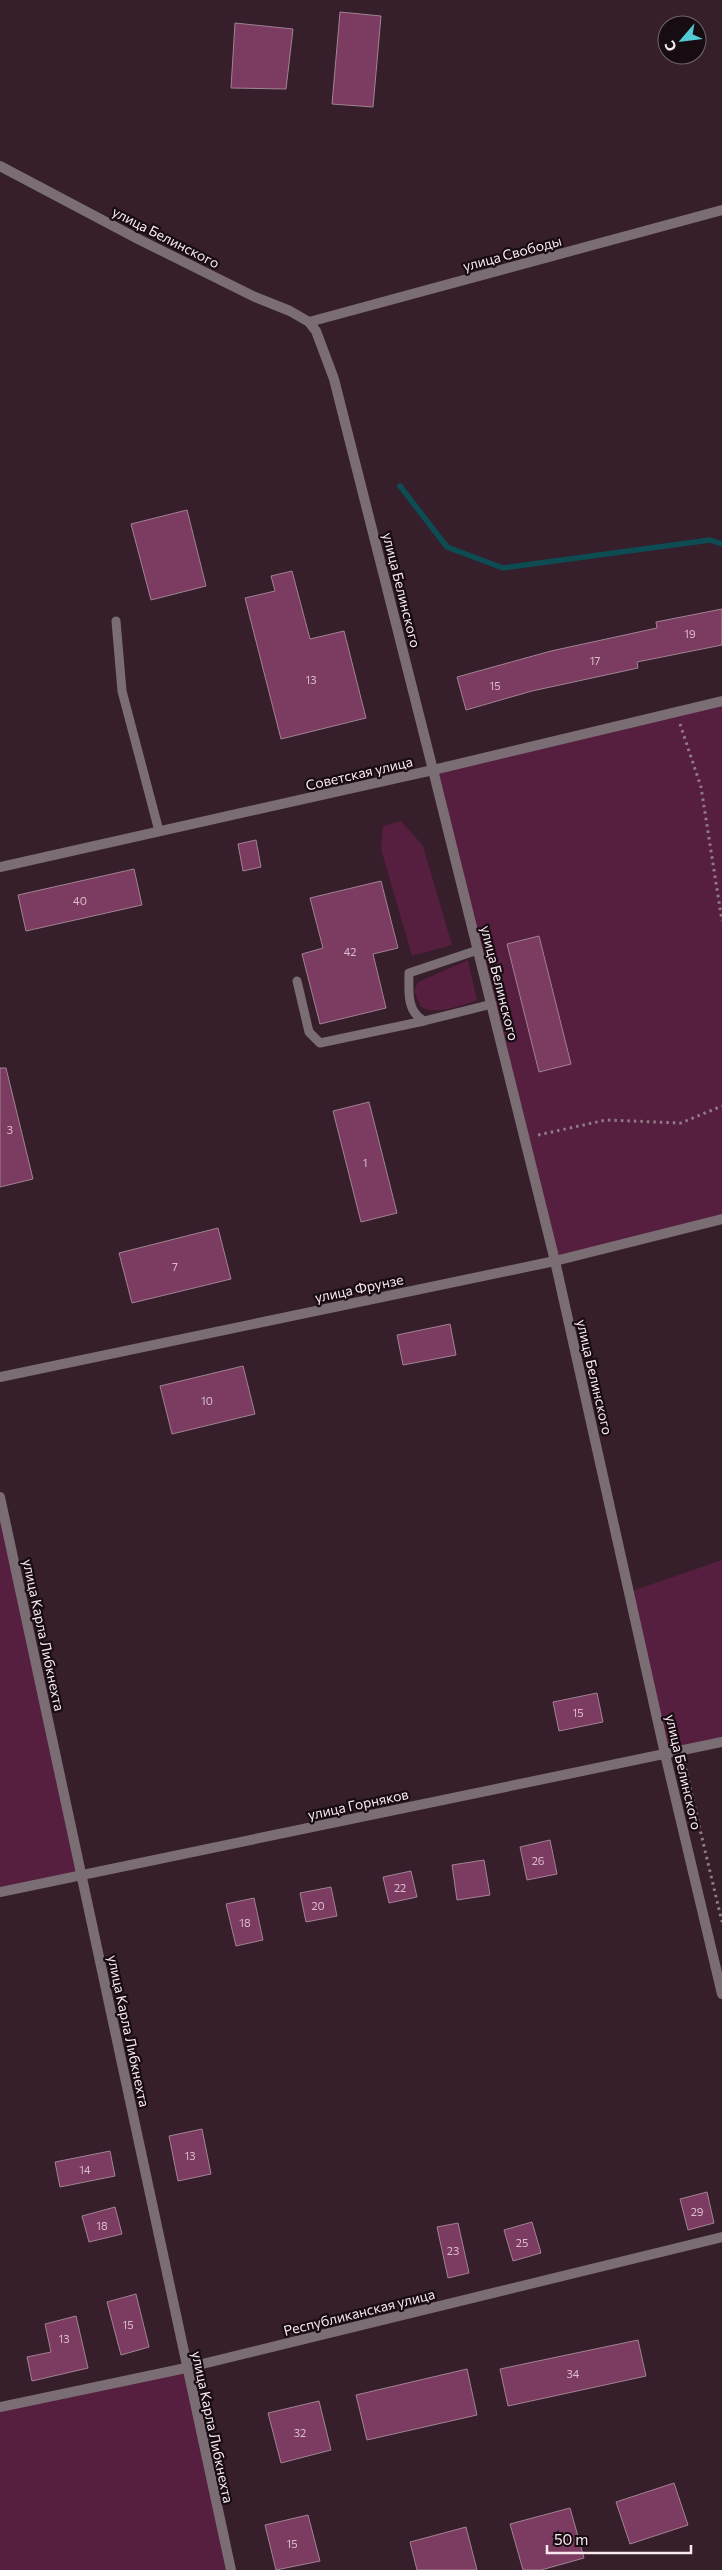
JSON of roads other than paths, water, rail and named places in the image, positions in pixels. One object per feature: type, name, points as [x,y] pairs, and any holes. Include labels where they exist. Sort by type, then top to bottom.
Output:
[{"type":"street","name":"улица Белинского","points":[[0,166],[140,240],[255,297],[290,311],[309,322],[316,331],[334,379],[555,1260],[665,1754],[722,1994]]},
{"type":"street","name":"улица Свободы","points":[[309,322],[722,210]]},
{"type":"street","name":"Советская улица","points":[[0,867],[433,770],[722,701]]},
{"type":"street","name":"улица Фрунзе","points":[[0,1377],[555,1260],[722,1219]]},
{"type":"street","name":"улица Карла Либкнехта","points":[[0,1497],[230,2570]]},
{"type":"street","name":"улица Горняков","points":[[0,1892],[722,1742]]},
{"type":"street","name":"Республиканская улица","points":[[0,2407],[186,2368],[722,2237]]},
{"type":"lane","points":[[116,621],[122,692],[159,831]]},
{"type":"lane","points":[[424,1021],[415,1016],[409,1001],[408,973],[478,950]]},
{"type":"lane","points":[[297,981],[309,1032],[320,1043],[424,1021],[492,1004]]},
{"type":"waterway","points":[[400,486],[447,547],[503,568],[710,540],[722,544]]}]
